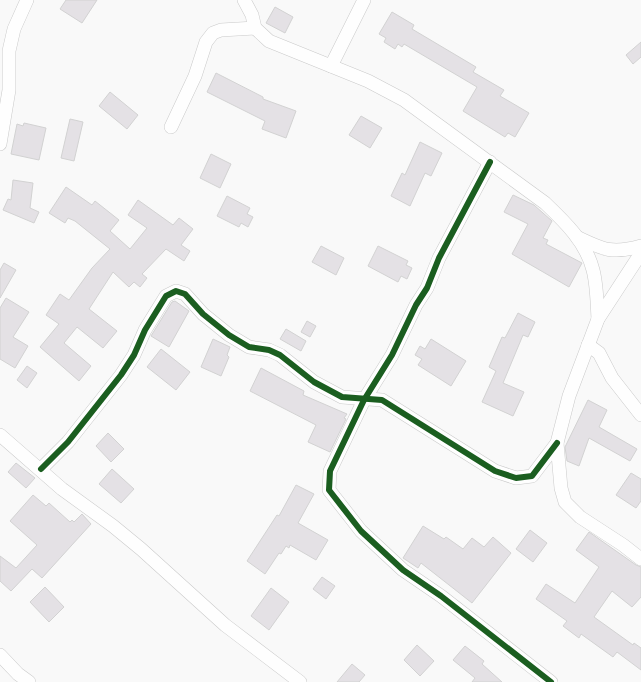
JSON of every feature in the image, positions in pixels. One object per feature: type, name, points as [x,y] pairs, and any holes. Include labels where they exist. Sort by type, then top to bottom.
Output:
[{"type":"street","points":[[0,144],[9,90],[9,51],[14,29],[26,0]]},
{"type":"street","points":[[244,0],[252,15],[255,28],[269,41],[384,89],[404,100],[545,203],[566,222],[579,238],[593,269],[598,319]]},
{"type":"street","points":[[331,66],[364,0]]},
{"type":"street","points":[[171,127],[195,76],[206,42],[213,33],[221,30],[255,28]]},
{"type":"street","points":[[490,162],[439,258],[434,275],[392,355],[364,400],[330,472],[329,490],[361,531],[403,570],[440,596],[551,682]]},
{"type":"street","points":[[579,238],[602,249],[624,251],[641,246]]},
{"type":"street","points":[[641,252],[598,319],[568,396],[557,443],[561,488],[565,502],[580,517],[624,545],[641,559]]},
{"type":"street","points":[[41,469],[68,442],[121,374],[134,355],[145,330],[166,296],[176,291],[185,294],[203,314],[229,335],[249,347],[269,350],[280,355],[314,382],[342,397],[364,400],[382,400],[495,471],[516,478],[532,476],[557,443]]},
{"type":"street","points":[[588,345],[599,353],[612,378],[641,415]]},
{"type":"street","points":[[0,436],[41,469],[62,489],[142,549],[225,625],[300,682]]},
{"type":"street","points":[[0,655],[13,678],[29,682]]},
{"type":"building","points":[[66,0],[97,0],[82,23],[60,9]]},
{"type":"building","points":[[275,7],[293,17],[285,33],[266,23]]},
{"type":"building","points":[[392,12],[414,25],[412,29],[476,67],[473,72],[504,90],[500,96],[529,113],[515,137],[508,133],[505,137],[463,111],[477,87],[404,44],[402,47],[398,44],[395,49],[384,42],[386,38],[379,34]]},
{"type":"building","points":[[641,42],[641,57],[633,64],[626,55]]},
{"type":"building","points":[[216,73],[263,97],[263,99],[296,111],[286,138],[262,129],[265,121],[207,92]]},
{"type":"building","points":[[110,92],[138,115],[127,129],[99,106]]},
{"type":"building","points":[[361,116],[382,128],[370,148],[349,135]]},
{"type":"building","points":[[70,119],[83,122],[74,161],[61,158]]},
{"type":"building","points":[[24,123],[46,128],[39,160],[11,154],[17,124],[23,126]]},
{"type":"building","points":[[420,142],[442,153],[431,176],[425,173],[410,206],[391,196],[402,173],[405,175]]},
{"type":"building","points":[[211,154],[231,164],[220,188],[200,178]]},
{"type":"building","points":[[13,180],[33,183],[30,208],[39,212],[34,223],[3,210],[8,199],[11,200]]},
{"type":"building","points":[[66,187],[92,205],[95,201],[119,220],[110,231],[130,249],[147,228],[128,215],[138,200],[173,225],[179,218],[193,229],[181,245],[190,251],[184,261],[166,249],[142,274],[147,278],[140,287],[134,282],[129,287],[113,272],[89,309],[117,331],[103,348],[77,327],[64,343],[91,366],[79,381],[40,347],[59,324],[46,315],[60,294],[69,300],[92,268],[110,249],[75,221],[68,218],[65,223],[49,213]]},
{"type":"building","points":[[513,195],[534,205],[552,221],[543,238],[548,240],[546,244],[582,263],[569,287],[512,254],[528,224],[504,212]]},
{"type":"building","points":[[227,196],[250,208],[247,214],[253,217],[248,227],[241,223],[239,227],[217,216]]},
{"type":"building","points":[[321,246],[344,258],[336,275],[312,262]]},
{"type":"building","points":[[378,246],[408,261],[406,265],[412,268],[407,279],[401,276],[398,282],[368,266]]},
{"type":"building","points":[[4,263],[16,270],[0,298],[0,270]]},
{"type":"building","points":[[6,298],[29,312],[13,337],[28,346],[15,368],[0,359],[0,308]]},
{"type":"building","points":[[175,301],[189,311],[169,347],[151,336],[172,302]]},
{"type":"building","points":[[518,313],[535,322],[528,337],[523,335],[503,383],[524,392],[513,416],[482,402],[496,371],[489,367],[502,337],[505,338]]},
{"type":"building","points":[[307,321],[316,326],[310,337],[301,332]]},
{"type":"building","points":[[286,329],[306,341],[301,351],[280,339]]},
{"type":"building","points":[[213,339],[230,347],[227,355],[229,357],[221,376],[201,367]]},
{"type":"building","points":[[431,339],[466,361],[451,386],[418,365],[422,359],[415,355],[420,346],[425,349]]},
{"type":"building","points":[[161,349],[190,372],[176,390],[147,367]]},
{"type":"building","points":[[27,366],[37,373],[27,388],[17,380]]},
{"type":"building","points":[[261,368],[304,391],[303,395],[347,414],[330,452],[308,442],[316,425],[250,391]]},
{"type":"building","points":[[588,400],[607,410],[599,427],[637,449],[630,461],[589,438],[579,466],[567,461],[565,447]]},
{"type":"building","points":[[108,433],[124,449],[111,462],[96,446]]},
{"type":"building","points":[[16,463],[35,478],[26,488],[8,472]]},
{"type":"building","points":[[112,469],[134,489],[121,503],[99,484]]},
{"type":"building","points":[[631,473],[641,479],[641,501],[636,508],[616,495]]},
{"type":"building","points":[[296,485],[314,494],[298,523],[328,540],[316,560],[290,545],[289,548],[286,546],[281,554],[279,553],[265,574],[247,561],[277,515],[279,516]]},
{"type":"building","points":[[33,495],[46,506],[49,503],[70,522],[72,520],[74,522],[82,514],[91,524],[42,578],[32,569],[11,591],[0,581],[0,556],[16,568],[37,545],[10,521]]},
{"type":"building","points":[[423,526],[444,539],[446,537],[463,549],[472,538],[484,547],[493,537],[511,553],[472,603],[421,563],[418,568],[403,558]]},
{"type":"building","points":[[530,530],[547,543],[533,562],[516,549]]},
{"type":"building","points":[[589,532],[641,567],[641,597],[632,607],[612,591],[594,617],[633,645],[634,643],[641,648],[641,670],[617,652],[613,657],[581,634],[579,638],[563,626],[567,621],[536,599],[546,584],[575,603],[599,567],[576,550]]},
{"type":"building","points":[[322,577],[335,586],[326,599],[313,589]]},
{"type":"building","points":[[45,587],[64,607],[49,622],[30,602]]},
{"type":"building","points":[[271,588],[289,602],[269,630],[251,616]]},
{"type":"building","points":[[417,645],[434,661],[420,676],[404,660]]},
{"type":"building","points":[[465,646],[484,661],[482,664],[502,682],[472,682],[475,678],[453,660]]},
{"type":"building","points":[[352,664],[365,675],[359,682],[337,682]]},
{"type":"cycle path","points":[[490,162],[439,258],[427,288],[416,305],[392,355],[364,400],[330,471],[329,490],[361,531],[403,570],[441,596],[551,682]]},
{"type":"cycle path","points":[[41,469],[68,442],[121,375],[134,355],[145,330],[166,296],[176,291],[185,294],[203,314],[229,335],[249,347],[269,350],[280,355],[314,382],[342,397],[382,400],[495,471],[516,478],[532,476],[557,443]]}]
